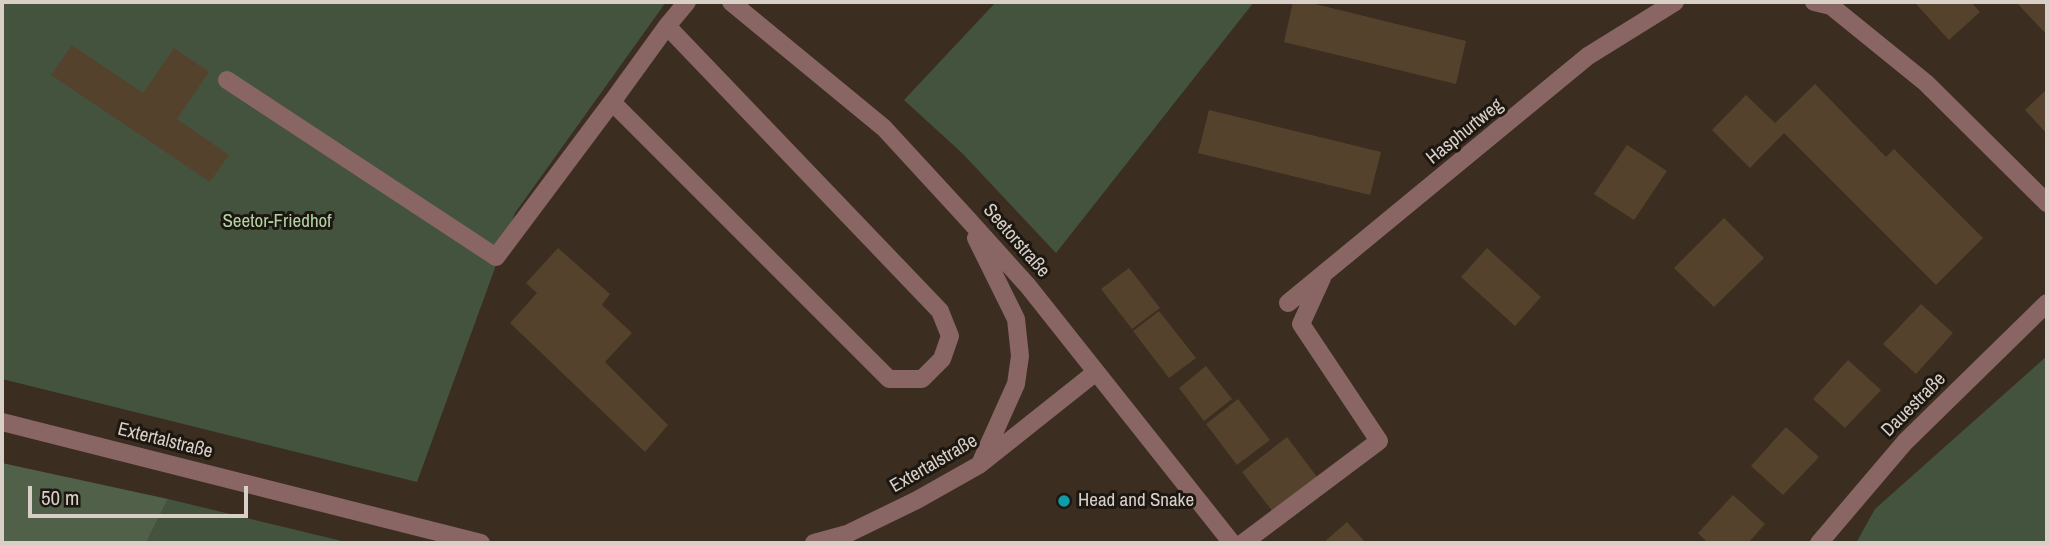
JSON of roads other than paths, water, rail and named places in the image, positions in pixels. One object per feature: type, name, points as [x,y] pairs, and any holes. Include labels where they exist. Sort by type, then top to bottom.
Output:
[{"type":"street","points":[[227,80],[496,257],[687,2]]},
{"type":"street","name":"Hasphurtweg","points":[[1288,303],[1588,56],[1675,2]]},
{"type":"street","points":[[1814,2],[1831,6],[1926,83],[2047,203]]},
{"type":"street","name":"Seetorstraße","points":[[735,3],[884,128],[965,216],[1028,286],[1232,543]]},
{"type":"street","points":[[612,102],[889,379],[922,379],[942,359],[950,336],[940,311],[667,26]]},
{"type":"street","points":[[965,216],[1016,319],[1020,356],[1016,384],[979,465]]},
{"type":"street","points":[[1243,543],[1379,441],[1301,324],[1325,274]]},
{"type":"street","name":"Dauestraße","points":[[1819,543],[1905,443],[2047,303]]},
{"type":"street","name":"Extertalstraße","points":[[814,543],[847,534],[917,500],[979,465],[1096,372]]},
{"type":"street","name":"Extertalstraße","points":[[2,422],[481,543]]},
{"type":"place","name":"Head and Snake","points":[[1064,501]]},
{"type":"park label","name":"Seetor-Friedhof","points":[[277,222]]}]
